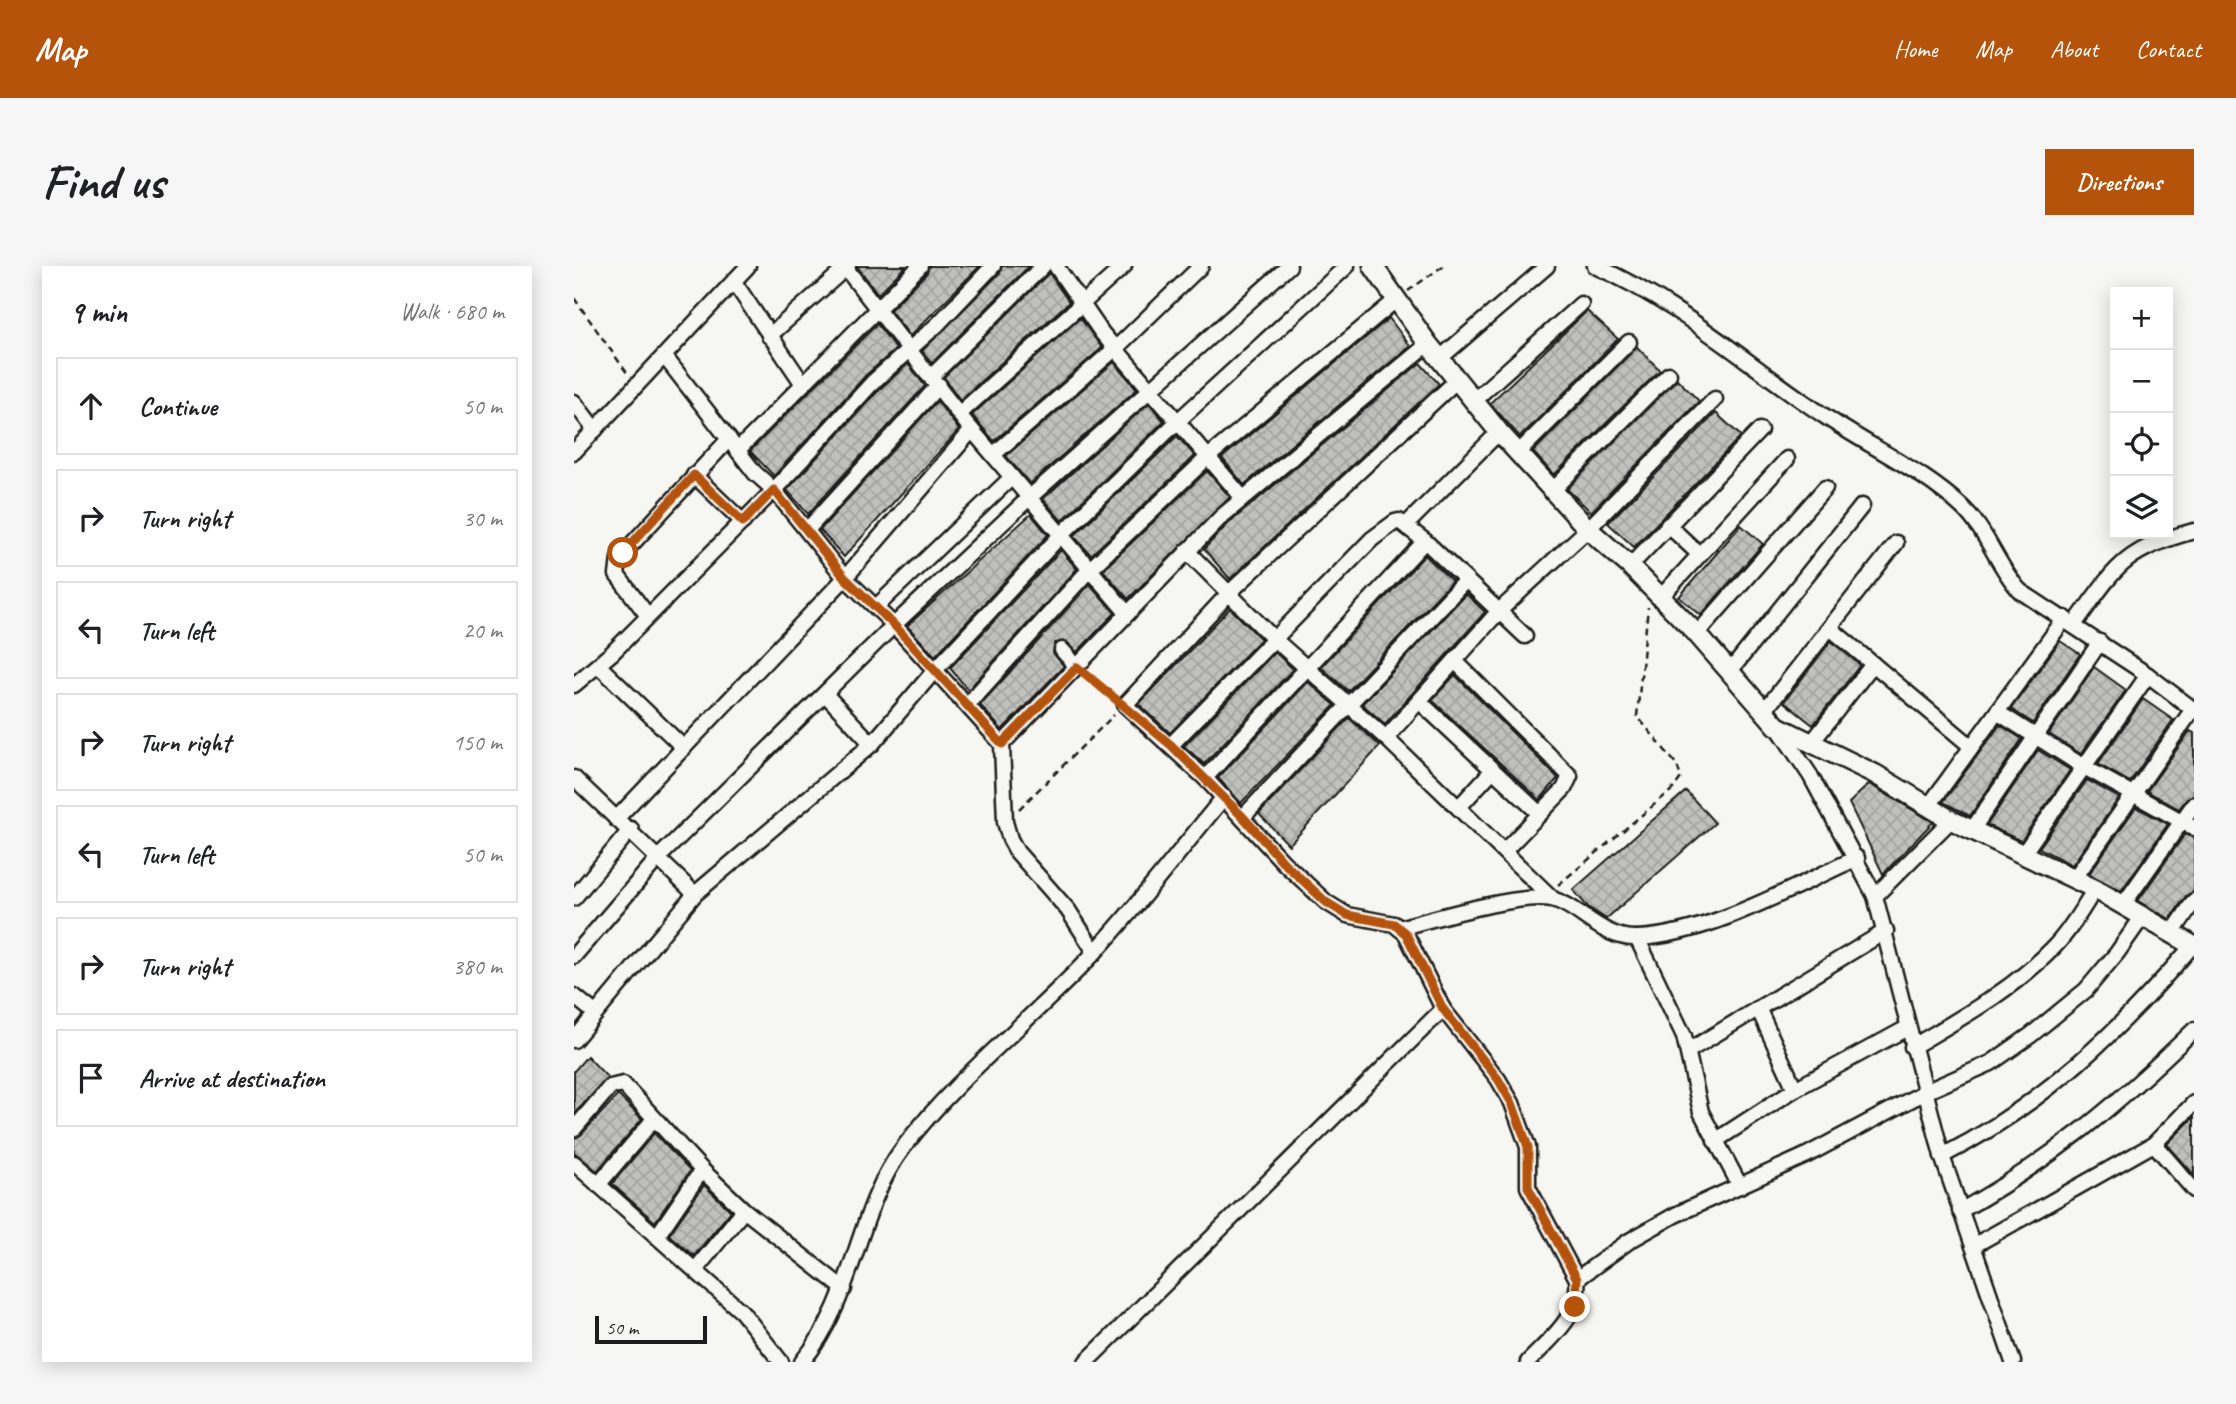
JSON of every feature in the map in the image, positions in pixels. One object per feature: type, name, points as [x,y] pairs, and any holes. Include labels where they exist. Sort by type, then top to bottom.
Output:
[{"type":"street","points":[[574,452],[748,266]]},
{"type":"street","points":[[648,616],[617,575],[618,563],[623,553],[694,475],[803,384],[920,266]]},
{"type":"street","points":[[574,685],[599,666],[743,522],[873,382],[968,295],[993,266]]},
{"type":"street","points":[[807,530],[935,380],[1043,266]]},
{"type":"street","points":[[1056,266],[1116,348],[1242,497]]},
{"type":"street","points":[[960,414],[1124,266]]},
{"type":"street","points":[[994,454],[1116,348],[1201,266]]},
{"type":"street","points":[[574,956],[659,857],[894,625],[1029,498],[1289,266]]},
{"type":"street","points":[[574,1040],[695,894],[872,744],[935,670],[1060,535],[1178,421],[1347,266]]},
{"type":"street","points":[[1002,744],[1186,551],[1242,497],[1547,266]]},
{"type":"street","points":[[1595,266],[1658,300],[1825,417],[1939,489],[1979,525],[2005,571],[2020,591],[2070,621],[2193,710],[2074,879]]},
{"type":"street","points":[[769,336],[846,267],[972,430],[1127,613]]},
{"type":"street","points":[[1376,267],[1434,352],[1499,432],[1588,529],[1630,566],[1731,670],[1765,710],[1810,775],[1857,858],[1875,896],[1942,1156],[2013,1362]]},
{"type":"street","points":[[734,282],[803,384]]},
{"type":"street","points":[[967,705],[1089,570],[1208,457],[1397,299]]},
{"type":"street","points":[[1473,401],[1581,304]]},
{"type":"street","points":[[1518,453],[1629,342]]},
{"type":"street","points":[[665,357],[755,473],[774,490],[845,578],[894,625],[1002,744],[1005,822],[1017,852],[1068,910],[1095,952]]},
{"type":"street","points":[[1554,489],[1669,374]]},
{"type":"street","points":[[1457,381],[1230,592],[1125,705],[1171,745],[1224,797],[1284,863],[1336,909],[1358,918],[1385,922],[1399,928],[1412,943],[1443,1009],[1493,1071],[1512,1103],[1528,1147],[1528,1187],[1577,1279],[1578,1298],[1570,1316],[1528,1362]]},
{"type":"street","points":[[1386,738],[1499,611],[1588,529],[1715,399]]},
{"type":"street","points":[[574,402],[595,430]]},
{"type":"street","points":[[616,819],[845,578],[972,430]]},
{"type":"street","points":[[1630,566],[1760,430]]},
{"type":"street","points":[[1406,526],[1499,432]]},
{"type":"street","points":[[1655,592],[1699,554],[1787,459]]},
{"type":"street","points":[[694,475],[743,522]]},
{"type":"street","points":[[876,607],[1012,477]]},
{"type":"street","points":[[1697,634],[1825,488]]},
{"type":"street","points":[[1731,670],[1862,506]]},
{"type":"street","points":[[1171,745],[1372,538],[1395,522],[1406,526],[1425,541],[1525,636]]},
{"type":"street","points":[[1668,526],[1699,554]]},
{"type":"street","points":[[1928,807],[1997,712],[2116,566],[2163,539],[2194,531]]},
{"type":"street","points":[[1205,778],[1425,541]]},
{"type":"street","points":[[1765,710],[1896,543]]},
{"type":"street","points":[[1186,551],[1230,592],[1273,638],[1386,738],[1505,850],[1550,897],[1608,931],[1637,938],[1732,915],[1857,858]]},
{"type":"street","points":[[1243,817],[1466,580]]},
{"type":"street","points":[[1830,628],[1972,747]]},
{"type":"street","points":[[1972,830],[2100,642]]},
{"type":"street","points":[[1062,650],[1077,667]]},
{"type":"street","points":[[1455,661],[1570,776],[1564,789],[1505,850]]},
{"type":"street","points":[[1813,741],[1873,664]]},
{"type":"street","points":[[599,666],[684,748]]},
{"type":"street","points":[[2024,853],[2148,675]]},
{"type":"street","points":[[826,695],[872,744]]},
{"type":"street","points":[[1419,701],[1540,814]]},
{"type":"street","points":[[1997,712],[2084,767],[2188,825]]},
{"type":"street","points":[[1777,726],[1813,741],[1951,820],[2095,889],[2193,945],[2151,993],[2044,1092],[1992,1130],[1942,1156]]},
{"type":"street","points":[[1458,807],[1492,771]]},
{"type":"street","points":[[574,778],[616,819],[631,829],[695,894]]},
{"type":"street","points":[[802,1362],[815,1347],[838,1306],[877,1192],[903,1148],[1012,1033],[1095,952],[1224,797]]},
{"type":"street","points":[[2123,905],[2188,825],[2194,804]]},
{"type":"street","points":[[1875,896],[1951,820]]},
{"type":"street","points":[[574,898],[631,829]]},
{"type":"street","points":[[1912,1047],[1964,1016],[2039,961],[2056,946],[2095,889]]},
{"type":"street","points":[[1399,928],[1507,903],[1550,897]]},
{"type":"street","points":[[2172,932],[2194,901]]},
{"type":"street","points":[[1577,1279],[1629,1241],[1675,1215],[1805,1156],[1925,1092],[1991,1063],[2068,1006],[2102,974],[2143,916]]},
{"type":"street","points":[[1688,1051],[1886,931]]},
{"type":"street","points":[[1637,938],[1688,1051],[1701,1112],[1740,1186]]},
{"type":"street","points":[[574,996],[595,1013]]},
{"type":"street","points":[[1086,1362],[1443,1009]]},
{"type":"street","points":[[1759,1010],[1795,1089]]},
{"type":"street","points":[[1715,1141],[1795,1089],[1907,1028]]},
{"type":"street","points":[[1960,1211],[2028,1172],[2063,1147],[2109,1110],[2194,1030]]},
{"type":"street","points":[[574,1129],[600,1097],[617,1084],[628,1088],[702,1170],[744,1210],[844,1289]]},
{"type":"street","points":[[1973,1246],[2154,1143],[2194,1103]]},
{"type":"street","points":[[598,1185],[654,1119]]},
{"type":"street","points":[[2154,1143],[2194,1190]]},
{"type":"street","points":[[574,1163],[742,1312],[781,1362]]},
{"type":"street","points":[[657,1236],[702,1170]]},
{"type":"street","points":[[696,1269],[744,1210]]},
{"type":"path","points":[[1397,299],[1443,266]]},
{"type":"path","points":[[574,298],[637,387]]},
{"type":"path","points":[[1550,897],[1681,778],[1677,765],[1637,716],[1655,592]]},
{"type":"path","points":[[1005,822],[1125,705],[1077,667]]},
{"type":"building","points":[[857,266],[906,266],[878,294]]},
{"type":"building","points":[[929,266],[980,266],[910,336],[890,310],[927,273]]},
{"type":"building","points":[[1002,266],[1029,266],[932,363],[922,351],[1000,273]]},
{"type":"building","points":[[1049,273],[1069,302],[960,400],[944,377]]},
{"type":"building","points":[[1587,311],[1618,339],[1520,437],[1490,403]]},
{"type":"building","points":[[1080,318],[1102,348],[994,441],[972,415]]},
{"type":"building","points":[[1389,318],[1410,346],[1244,485],[1222,458]]},
{"type":"building","points":[[877,324],[896,349],[866,375],[774,476],[750,451]]},
{"type":"building","points":[[1637,347],[1660,370],[1554,475],[1533,452]]},
{"type":"building","points":[[1114,362],[1137,389],[1030,484],[1006,456]]},
{"type":"building","points":[[1420,363],[1439,384],[1230,579],[1204,549],[1228,524]]},
{"type":"building","points":[[908,364],[925,386],[808,514],[787,490],[880,389]]},
{"type":"building","points":[[1677,379],[1699,401],[1591,512],[1567,489]]},
{"type":"building","points":[[937,401],[959,430],[844,557],[820,530]]},
{"type":"building","points":[[1149,403],[1164,421],[1062,521],[1043,499]]},
{"type":"building","points":[[1716,413],[1741,436],[1634,547],[1608,523]]},
{"type":"building","points":[[1177,436],[1195,456],[1091,555],[1074,536]]},
{"type":"building","points":[[1207,471],[1230,497],[1128,599],[1103,570]]},
{"type":"building","points":[[1031,514],[1048,535],[935,656],[907,626]]},
{"type":"building","points":[[1741,525],[1763,544],[1701,615],[1679,597]]},
{"type":"building","points":[[1061,550],[1077,569],[968,690],[950,668]]},
{"type":"building","points":[[1425,555],[1452,581],[1348,691],[1321,667]]},
{"type":"building","points":[[1090,584],[1115,613],[1077,652],[1066,641],[1055,643],[1053,653],[1064,666],[1002,730],[980,705]]},
{"type":"building","points":[[1466,594],[1485,612],[1385,724],[1362,704]]},
{"type":"building","points":[[1230,608],[1261,639],[1170,733],[1139,704]]},
{"type":"building","points":[[1831,641],[1860,665],[1813,725],[1784,702]]},
{"type":"building","points":[[2060,641],[2080,654],[2033,723],[2011,709]]},
{"type":"building","points":[[1275,652],[1293,669],[1204,764],[1184,746]]},
{"type":"building","points":[[2094,667],[2126,690],[2081,754],[2049,734]]},
{"type":"building","points":[[1455,675],[1558,778],[1540,800],[1432,700]]},
{"type":"building","points":[[1308,682],[1335,705],[1241,803],[1218,778]]},
{"type":"building","points":[[2143,699],[2173,720],[2130,782],[2098,764]]},
{"type":"building","points":[[1349,718],[1380,746],[1289,845],[1259,814]]},
{"type":"building","points":[[2000,725],[2022,739],[1970,816],[1943,802]]},
{"type":"building","points":[[2190,731],[2194,733],[2194,794],[2187,798],[2179,809],[2147,791]]},
{"type":"building","points":[[2038,750],[2070,770],[2021,841],[1987,825]]},
{"type":"building","points":[[2087,780],[2119,798],[2072,865],[2039,848]]},
{"type":"building","points":[[1869,784],[1933,822],[1883,874],[1849,803]]},
{"type":"building","points":[[1686,791],[1715,823],[1606,919],[1588,907],[1573,890]]},
{"type":"building","points":[[2136,807],[2168,824],[2121,891],[2089,874]]},
{"type":"building","points":[[2185,834],[2194,838],[2194,891],[2186,896],[2170,919],[2138,901]]},
{"type":"building","points":[[587,1056],[608,1078],[574,1114],[574,1071]]},
{"type":"building","points":[[618,1095],[642,1119],[597,1171],[574,1152],[574,1138],[581,1135]]},
{"type":"building","points":[[2194,1117],[2194,1175],[2167,1144]]},
{"type":"building","points":[[654,1133],[690,1171],[655,1222],[612,1184]]},
{"type":"building","points":[[704,1185],[731,1211],[694,1256],[669,1235]]},
{"type":"route","points":[[623,553],[694,475],[743,522],[774,490],[845,578],[894,625],[1002,744],[1077,667],[1125,705],[1205,778],[1284,863],[1326,902],[1347,915],[1394,924],[1406,934],[1443,1009],[1498,1079],[1512,1103],[1528,1147],[1528,1187],[1577,1279],[1578,1298],[1575,1307]]}]
